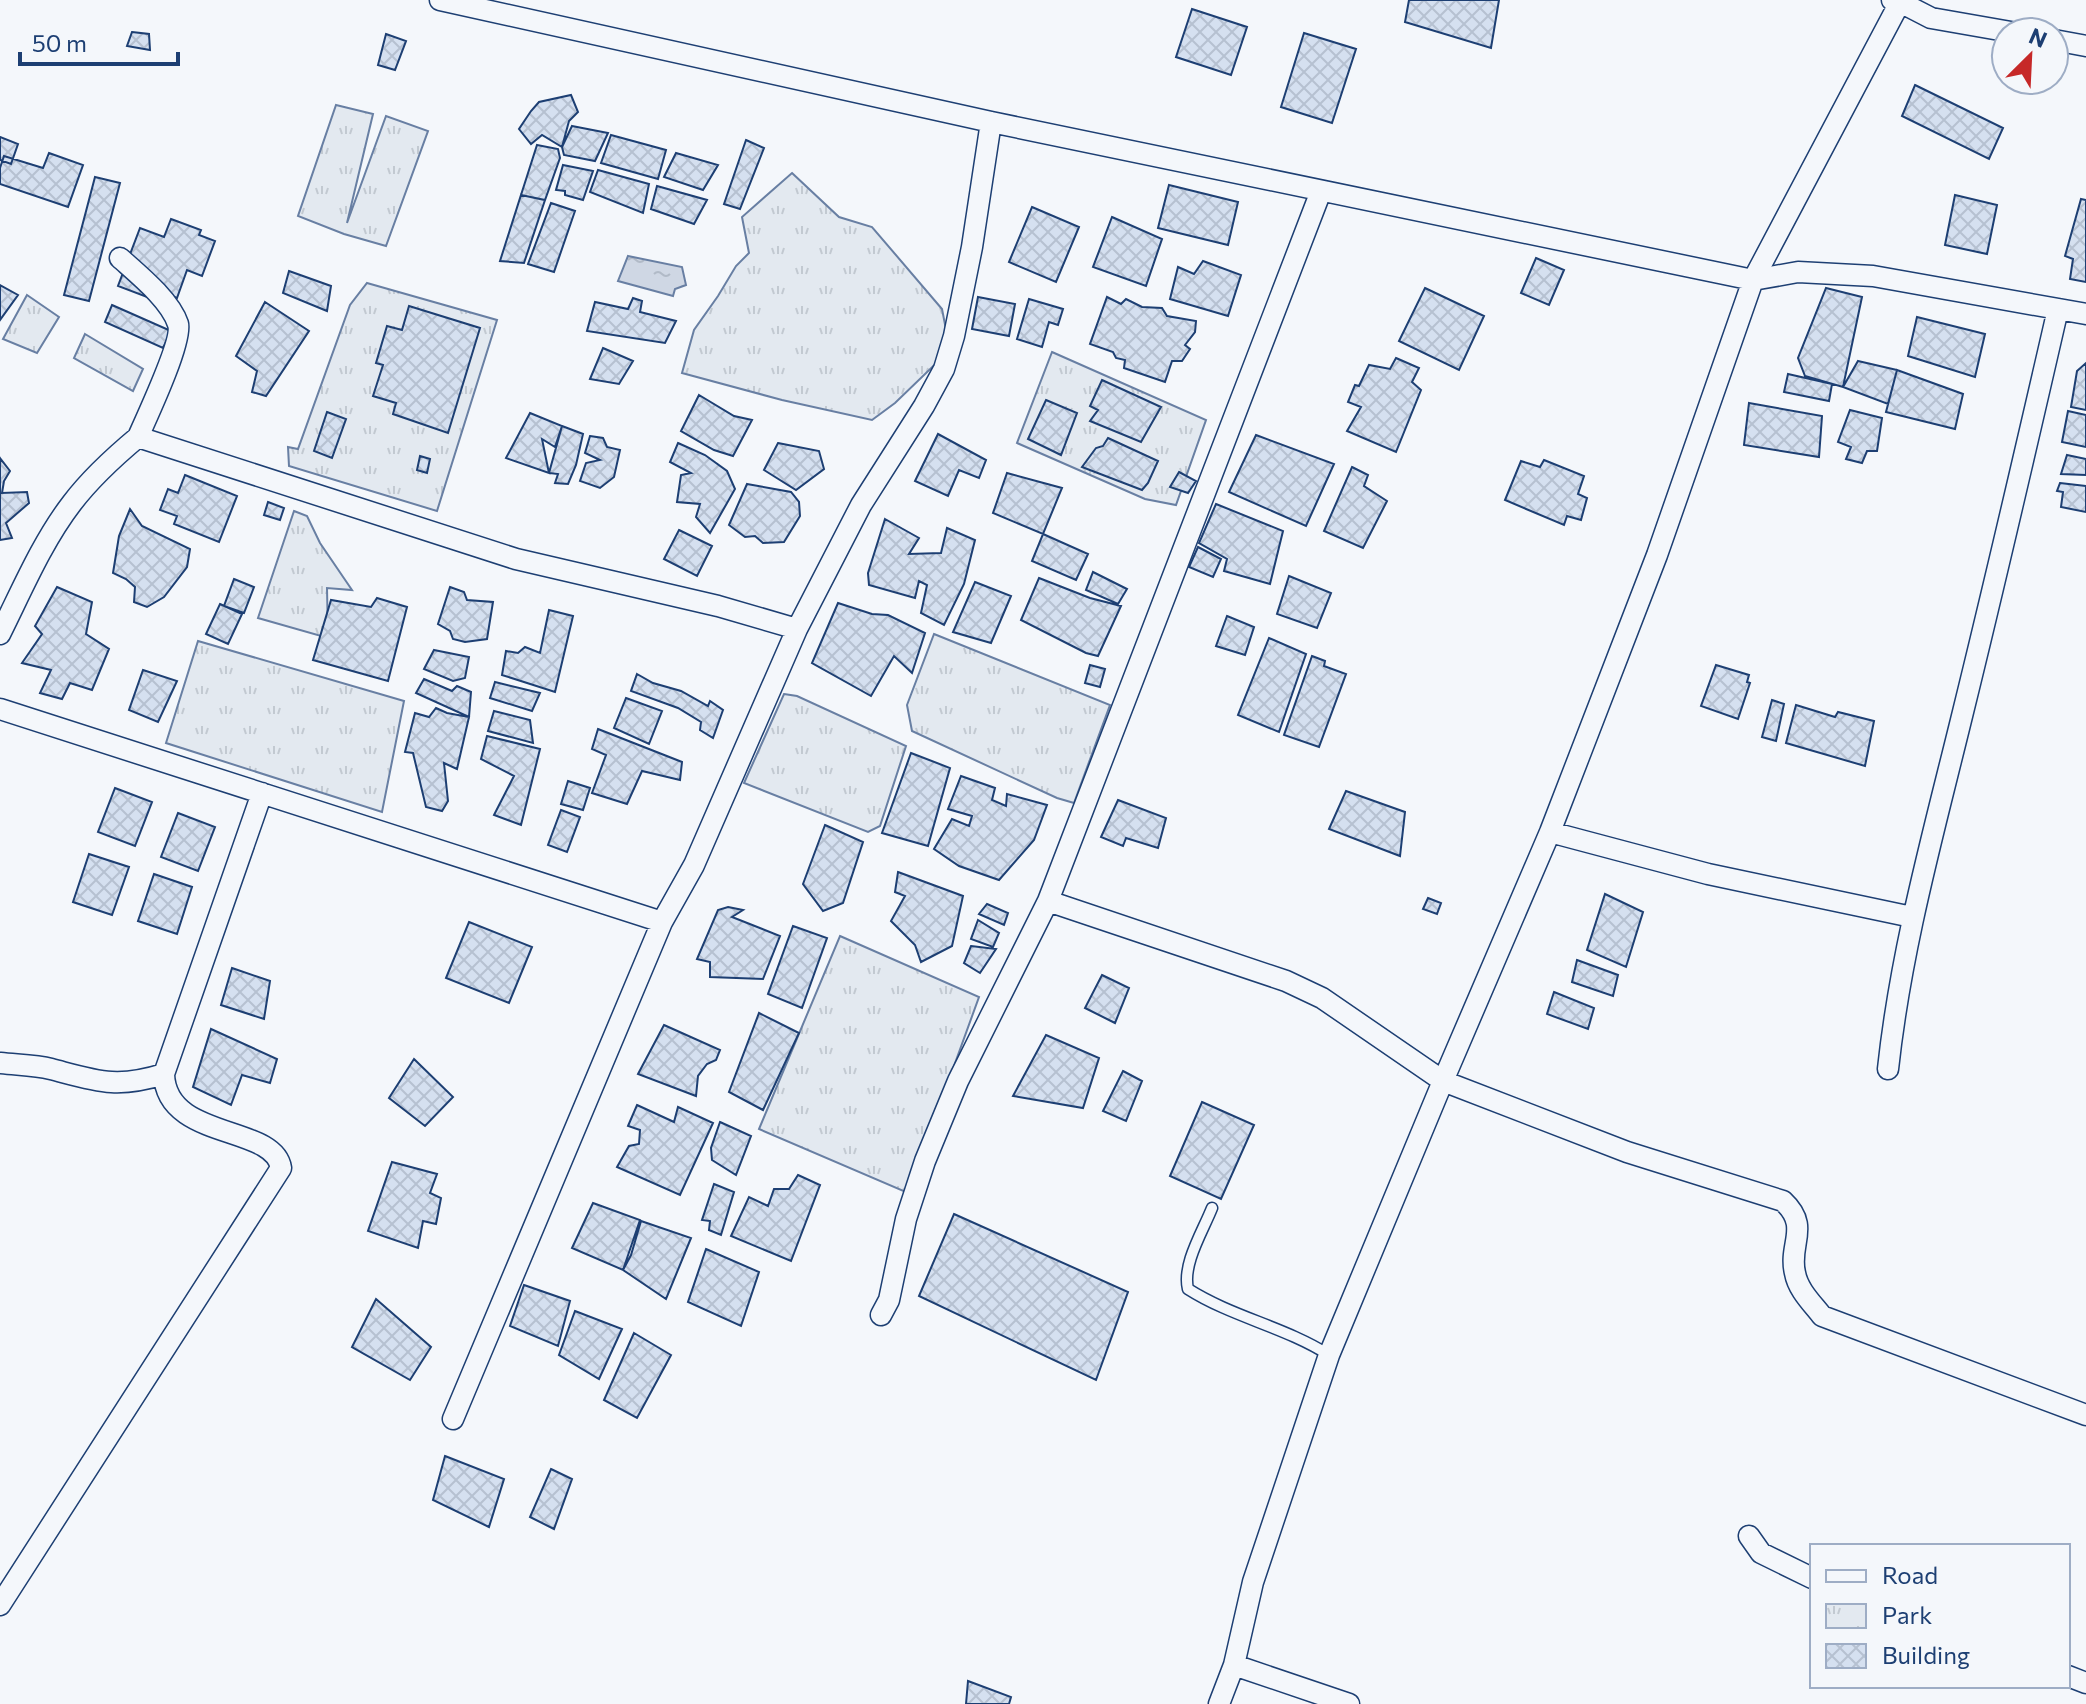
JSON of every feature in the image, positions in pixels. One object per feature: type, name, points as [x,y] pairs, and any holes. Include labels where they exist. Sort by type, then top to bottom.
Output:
[{"type":"street","points":[[440,0],[991,122],[1753,280],[1798,272],[1873,276],[2086,314]]},
{"type":"street","points":[[1219,1704],[1234,1665],[1253,1582],[1329,1355],[1550,832],[1657,555],[1753,280],[1898,1],[1931,18],[1990,28]]},
{"type":"street","points":[[453,1419],[662,922],[694,865],[797,629],[861,505],[944,369],[972,247],[991,122]]},
{"type":"street","points":[[881,1315],[889,1300],[906,1219],[925,1161],[958,1081],[1048,901],[1321,191]]},
{"type":"street","points":[[0,634],[45,545],[71,503],[103,466],[138,437],[168,366],[179,331],[178,323],[153,288],[120,258]]},
{"type":"street","points":[[1888,1069],[1895,1009],[1912,917],[1996,578],[2058,309]]},
{"type":"street","points":[[138,437],[516,559],[718,606],[797,629]]},
{"type":"street","points":[[0,709],[662,922]]},
{"type":"street","points":[[0,1605],[281,1168],[280,1159],[269,1148],[189,1117],[172,1100],[164,1085],[164,1074],[262,793]]},
{"type":"street","points":[[1550,832],[1708,874],[1912,917]]},
{"type":"street","points":[[1048,901],[1286,981],[1322,998],[1443,1081],[1627,1152],[1783,1201],[1794,1212],[1798,1226],[1794,1271],[1802,1291],[1822,1316],[2086,1415]]},
{"type":"street","points":[[0,1063],[38,1067],[89,1081],[112,1083],[143,1081],[164,1074]]},
{"type":"street","points":[[1749,1536],[1761,1553],[1810,1577]]},
{"type":"street","points":[[1234,1665],[1349,1704]]},
{"type":"lane","points":[[1212,1208],[1190,1262],[1186,1281],[1188,1289],[1238,1314],[1303,1340],[1329,1355]]},
{"type":"green space","points":[[336,105],[373,114],[347,223],[386,116],[428,131],[386,246],[298,216]]},
{"type":"green space","points":[[792,173],[839,217],[872,227],[942,309],[950,350],[895,403],[872,420],[682,373],[694,330],[736,266],[749,253],[742,217]]},
{"type":"green space","points":[[367,283],[497,320],[437,511],[289,466],[288,447],[298,449],[350,305]]},
{"type":"green space","points":[[27,295],[59,317],[37,353],[3,339]]},
{"type":"green space","points":[[85,334],[143,369],[133,391],[74,358]]},
{"type":"green space","points":[[1052,352],[1206,420],[1176,505],[1145,499],[1017,443]]},
{"type":"green space","points":[[294,511],[307,516],[320,543],[352,590],[327,588],[328,638],[258,618]]},
{"type":"green space","points":[[934,634],[1110,705],[1074,803],[912,731],[907,705]]},
{"type":"green space","points":[[198,641],[404,701],[382,812],[166,743]]},
{"type":"green space","points":[[784,694],[797,696],[906,746],[880,826],[868,832],[744,783]]},
{"type":"green space","points":[[840,936],[979,997],[908,1193],[759,1129]]},
{"type":"water","points":[[628,256],[682,267],[686,285],[675,289],[673,296],[618,281]]},
{"type":"building","points":[[1409,0],[1499,0],[1491,48],[1405,22]]},
{"type":"building","points":[[1192,9],[1247,27],[1231,75],[1176,57]]},
{"type":"building","points":[[132,32],[149,34],[150,50],[127,46]]},
{"type":"building","points":[[1304,33],[1356,49],[1332,123],[1281,107]]},
{"type":"building","points":[[386,34],[406,41],[395,70],[378,65]]},
{"type":"building","points":[[1915,85],[2003,128],[1989,159],[1902,116]]},
{"type":"building","points":[[571,95],[578,112],[569,121],[562,147],[542,135],[531,144],[519,129],[531,111],[539,102]]},
{"type":"building","points":[[572,126],[608,133],[595,161],[564,155],[562,147]]},
{"type":"building","points":[[611,135],[666,150],[658,179],[601,163]]},
{"type":"building","points":[[0,137],[18,144],[11,164],[0,160]]},
{"type":"building","points":[[746,140],[764,148],[740,209],[724,204]]},
{"type":"building","points":[[537,145],[558,149],[560,158],[545,200],[521,195]]},
{"type":"building","points":[[49,153],[83,165],[68,207],[0,184],[4,156],[43,168]]},
{"type":"building","points":[[676,153],[718,165],[703,190],[664,177]]},
{"type":"building","points":[[563,165],[593,171],[583,200],[556,190]]},
{"type":"building","points":[[598,170],[649,184],[643,213],[590,192]]},
{"type":"building","points":[[95,177],[120,183],[89,301],[64,295]]},
{"type":"building","points":[[1169,185],[1238,202],[1228,245],[1158,228]]},
{"type":"building","points":[[657,186],[707,200],[694,224],[651,209]]},
{"type":"building","points":[[521,195],[545,200],[524,263],[500,261]]},
{"type":"building","points":[[1955,195],[1997,205],[1987,254],[1945,245]]},
{"type":"building","points":[[2081,199],[2086,200],[2086,282],[2070,279],[2073,259],[2065,256]]},
{"type":"building","points":[[551,203],[575,211],[554,272],[528,264]]},
{"type":"building","points":[[1032,207],[1079,227],[1056,282],[1009,262]]},
{"type":"building","points":[[1112,217],[1162,239],[1146,286],[1093,267]]},
{"type":"building","points":[[171,219],[201,230],[199,235],[215,241],[202,276],[187,270],[177,298],[150,288],[147,297],[118,286],[140,228],[164,237]]},
{"type":"building","points":[[1536,258],[1564,270],[1549,305],[1521,293]]},
{"type":"building","points":[[1203,261],[1241,275],[1228,316],[1170,299],[1178,267],[1194,274]]},
{"type":"building","points":[[289,271],[331,286],[327,311],[283,293]]},
{"type":"building","points":[[0,285],[18,295],[0,320]]},
{"type":"building","points":[[1425,288],[1484,316],[1459,370],[1399,341]]},
{"type":"building","points":[[1826,288],[1862,297],[1843,387],[1805,376],[1798,358]]},
{"type":"building","points":[[978,297],[1015,304],[1009,336],[972,329]]},
{"type":"building","points":[[1107,297],[1121,304],[1126,299],[1142,307],[1162,308],[1167,316],[1196,321],[1195,332],[1185,345],[1190,349],[1182,361],[1172,361],[1165,382],[1124,368],[1125,360],[1090,344]]},
{"type":"building","points":[[633,298],[642,301],[640,312],[676,321],[665,343],[587,331],[595,302],[628,309]]},
{"type":"building","points":[[1029,299],[1063,309],[1058,325],[1049,322],[1042,347],[1017,339]]},
{"type":"building","points":[[265,302],[309,331],[266,396],[252,392],[257,371],[236,356]]},
{"type":"building","points":[[112,305],[171,331],[163,348],[105,322]]},
{"type":"building","points":[[409,306],[480,328],[448,433],[393,414],[396,403],[373,396],[383,365],[376,363],[387,326],[402,330]]},
{"type":"building","points":[[1917,317],[1985,334],[1975,377],[1908,356]]},
{"type":"building","points":[[603,348],[633,361],[619,384],[590,379]]},
{"type":"building","points":[[1396,358],[1419,368],[1412,382],[1421,390],[1396,452],[1347,431],[1361,407],[1348,402],[1355,385],[1359,386],[1369,365],[1390,369]]},
{"type":"building","points":[[1858,361],[1897,370],[1888,404],[1843,387]]},
{"type":"building","points":[[2086,363],[2086,410],[2071,407],[2077,371]]},
{"type":"building","points":[[1897,370],[1963,394],[1955,429],[1886,412]]},
{"type":"building","points":[[1788,374],[1832,384],[1829,401],[1784,392]]},
{"type":"building","points":[[1102,380],[1161,407],[1141,442],[1090,421],[1098,410],[1090,406]]},
{"type":"building","points":[[699,395],[734,416],[752,420],[733,456],[714,450],[681,431]]},
{"type":"building","points":[[1046,400],[1077,413],[1061,455],[1028,439]]},
{"type":"building","points":[[1749,403],[1822,416],[1819,457],[1744,445]]},
{"type":"building","points":[[1850,410],[1882,418],[1877,451],[1867,451],[1862,463],[1846,459],[1851,447],[1838,442]]},
{"type":"building","points":[[2068,411],[2086,415],[2086,447],[2062,442]]},
{"type":"building","points":[[327,412],[346,419],[332,458],[314,451]]},
{"type":"building","points":[[530,413],[562,426],[555,447],[542,439],[549,473],[506,458]]},
{"type":"building","points":[[562,426],[583,434],[568,484],[555,483],[558,474],[549,473]]},
{"type":"building","points":[[938,434],[986,460],[979,478],[959,470],[948,496],[915,481]]},
{"type":"building","points":[[1256,435],[1334,464],[1306,526],[1229,492]]},
{"type":"building","points":[[590,436],[603,438],[607,447],[620,450],[614,477],[600,488],[580,481],[586,463],[600,460],[585,453]]},
{"type":"building","points":[[1108,438],[1158,461],[1142,490],[1082,467]]},
{"type":"building","points":[[678,443],[705,455],[727,471],[735,489],[710,533],[696,517],[700,504],[677,502],[681,475],[691,473],[670,462]]},
{"type":"building","points":[[778,443],[819,451],[824,469],[796,490],[764,470]]},
{"type":"building","points":[[2067,455],[2086,459],[2086,475],[2061,474]]},
{"type":"building","points":[[420,456],[430,459],[427,473],[417,470]]},
{"type":"building","points":[[0,458],[10,471],[2,493],[27,492],[29,503],[6,523],[12,538],[0,540]]},
{"type":"building","points":[[1544,460],[1584,476],[1578,494],[1587,498],[1581,520],[1567,516],[1564,525],[1505,500],[1521,461],[1540,467]]},
{"type":"building","points":[[1352,467],[1368,475],[1364,486],[1387,501],[1363,548],[1324,531]]},
{"type":"building","points":[[1179,472],[1196,481],[1188,493],[1170,487]]},
{"type":"building","points":[[1007,473],[1062,488],[1043,534],[993,513]]},
{"type":"building","points":[[185,475],[237,496],[219,542],[174,524],[177,516],[160,510],[168,489],[178,493]]},
{"type":"building","points":[[2060,483],[2086,486],[2086,512],[2061,507],[2063,492],[2057,491]]},
{"type":"building","points":[[747,484],[791,492],[799,502],[800,516],[784,542],[763,543],[755,536],[745,537],[729,525]]},
{"type":"building","points":[[268,502],[284,508],[280,520],[264,515]]},
{"type":"building","points":[[1216,504],[1283,531],[1270,584],[1224,571],[1227,559],[1199,543]]},
{"type":"building","points":[[130,509],[142,526],[190,549],[187,567],[164,597],[147,607],[134,602],[135,587],[113,573],[119,536]]},
{"type":"building","points":[[885,519],[919,538],[909,554],[941,553],[947,528],[975,540],[964,584],[944,625],[921,613],[927,585],[919,581],[915,598],[869,585],[868,573]]},
{"type":"building","points":[[679,530],[712,546],[697,576],[664,559]]},
{"type":"building","points":[[1043,534],[1088,554],[1076,580],[1032,561]]},
{"type":"building","points":[[1198,547],[1221,559],[1213,577],[1189,567]]},
{"type":"building","points":[[1093,572],[1127,589],[1118,604],[1086,590]]},
{"type":"building","points":[[1289,576],[1331,593],[1317,628],[1277,614]]},
{"type":"building","points":[[1039,578],[1090,598],[1121,606],[1098,656],[1021,620]]},
{"type":"building","points":[[234,579],[254,587],[244,613],[224,606]]},
{"type":"building","points":[[975,582],[1011,596],[991,643],[953,632]]},
{"type":"building","points":[[57,587],[92,602],[86,634],[109,649],[92,690],[70,683],[62,699],[40,693],[51,670],[22,663],[42,634],[35,626]]},
{"type":"building","points":[[450,587],[464,592],[467,600],[493,602],[487,639],[465,642],[453,639],[450,631],[438,624]]},
{"type":"building","points":[[377,598],[407,607],[388,681],[313,660],[331,600],[371,607]]},
{"type":"building","points":[[838,603],[872,614],[888,615],[925,633],[912,673],[894,656],[871,696],[812,663]]},
{"type":"building","points":[[220,604],[242,614],[228,644],[206,634]]},
{"type":"building","points":[[549,610],[573,616],[555,692],[502,675],[506,651],[518,653],[525,647],[540,653]]},
{"type":"building","points":[[1227,616],[1254,627],[1245,655],[1216,646]]},
{"type":"building","points":[[1269,638],[1306,654],[1279,732],[1238,715]]},
{"type":"building","points":[[434,650],[469,657],[465,678],[453,681],[424,669]]},
{"type":"building","points":[[1312,656],[1325,661],[1324,666],[1346,674],[1319,747],[1284,735]]},
{"type":"building","points":[[1090,665],[1105,669],[1100,687],[1085,683]]},
{"type":"building","points":[[1716,665],[1749,675],[1747,682],[1750,683],[1738,719],[1701,706]]},
{"type":"building","points":[[143,670],[177,681],[158,722],[129,710]]},
{"type":"building","points":[[637,674],[653,683],[681,691],[708,706],[710,701],[723,710],[713,738],[700,730],[701,722],[678,708],[631,691]]},
{"type":"building","points":[[424,679],[452,691],[457,686],[471,692],[469,717],[416,693]]},
{"type":"building","points":[[495,682],[540,693],[532,711],[490,698]]},
{"type":"building","points":[[626,698],[662,711],[649,744],[614,728]]},
{"type":"building","points":[[1772,700],[1784,704],[1776,741],[1762,737]]},
{"type":"building","points":[[1796,705],[1835,717],[1838,712],[1874,721],[1865,766],[1786,743]]},
{"type":"building","points":[[436,708],[469,717],[457,769],[444,763],[448,801],[442,811],[426,807],[413,753],[405,752],[415,713],[429,717]]},
{"type":"building","points":[[494,711],[530,720],[533,743],[488,731]]},
{"type":"building","points":[[598,729],[682,762],[680,780],[642,771],[627,804],[592,793],[606,755],[592,749]]},
{"type":"building","points":[[487,736],[540,749],[521,825],[494,815],[514,776],[481,759]]},
{"type":"building","points":[[911,753],[950,768],[928,846],[882,833]]},
{"type":"building","points":[[961,776],[995,788],[992,800],[1006,806],[1007,794],[1047,805],[1034,840],[999,880],[959,866],[934,849],[952,819],[969,826],[972,816],[948,809]]},
{"type":"building","points":[[568,781],[590,788],[583,810],[561,804]]},
{"type":"building","points":[[115,788],[152,802],[135,846],[98,832]]},
{"type":"building","points":[[1346,791],[1405,812],[1400,856],[1329,829]]},
{"type":"building","points":[[1118,800],[1166,818],[1158,848],[1126,838],[1123,846],[1101,837]]},
{"type":"building","points":[[561,810],[580,817],[567,852],[548,845]]},
{"type":"building","points":[[178,813],[215,827],[198,871],[161,857]]},
{"type":"building","points":[[825,825],[863,842],[843,903],[823,911],[803,884]]},
{"type":"building","points":[[89,854],[129,867],[112,915],[73,902]]},
{"type":"building","points":[[898,872],[963,896],[952,946],[921,962],[915,945],[891,921],[905,896],[895,892]]},
{"type":"building","points":[[154,874],[192,887],[177,934],[138,921]]},
{"type":"building","points":[[1605,894],[1643,912],[1626,967],[1587,950]]},
{"type":"building","points":[[1428,898],[1441,903],[1437,914],[1423,909]]},
{"type":"building","points":[[987,904],[1008,913],[1004,925],[979,914]]},
{"type":"building","points":[[728,907],[743,910],[732,917],[780,936],[763,979],[710,977],[710,962],[697,959],[718,910]]},
{"type":"building","points":[[978,920],[999,933],[993,947],[971,939]]},
{"type":"building","points":[[469,922],[532,947],[509,1003],[446,978]]},
{"type":"building","points":[[793,926],[827,938],[802,1008],[768,994]]},
{"type":"building","points":[[971,946],[996,949],[980,973],[964,963]]},
{"type":"building","points":[[1577,960],[1618,975],[1613,996],[1572,982]]},
{"type":"building","points":[[232,968],[270,981],[264,1019],[221,1005]]},
{"type":"building","points":[[1102,975],[1129,988],[1115,1023],[1085,1008]]},
{"type":"building","points":[[1554,992],[1594,1008],[1588,1029],[1547,1014]]},
{"type":"building","points":[[759,1013],[799,1033],[763,1110],[729,1092]]},
{"type":"building","points":[[664,1025],[720,1050],[716,1060],[707,1064],[698,1076],[696,1096],[638,1074]]},
{"type":"building","points":[[211,1029],[277,1059],[270,1083],[242,1075],[231,1105],[193,1087]]},
{"type":"building","points":[[1046,1035],[1099,1058],[1083,1108],[1013,1096]]},
{"type":"building","points":[[414,1059],[453,1097],[425,1126],[389,1098]]},
{"type":"building","points":[[1123,1071],[1142,1081],[1126,1121],[1103,1111]]},
{"type":"building","points":[[1202,1102],[1254,1125],[1221,1199],[1170,1176]]},
{"type":"building","points":[[637,1105],[674,1122],[678,1107],[713,1123],[680,1195],[617,1167],[629,1146],[639,1144],[640,1130],[628,1126]]},
{"type":"building","points":[[720,1122],[751,1136],[736,1175],[712,1160],[711,1148]]},
{"type":"building","points":[[392,1162],[437,1174],[430,1193],[441,1198],[436,1224],[423,1221],[418,1248],[368,1231]]},
{"type":"building","points":[[798,1175],[820,1185],[791,1261],[731,1236],[749,1197],[768,1206],[774,1189],[789,1189]]},
{"type":"building","points":[[714,1184],[734,1192],[721,1235],[709,1230],[710,1221],[702,1220]]},
{"type":"building","points":[[593,1203],[640,1220],[623,1270],[572,1248]]},
{"type":"building","points":[[954,1214],[1128,1292],[1096,1380],[919,1296]]},
{"type":"building","points":[[641,1221],[691,1238],[666,1299],[623,1270]]},
{"type":"building","points":[[706,1249],[759,1272],[741,1326],[688,1302]]},
{"type":"building","points":[[524,1285],[570,1301],[558,1346],[510,1326]]},
{"type":"building","points":[[376,1299],[431,1347],[410,1380],[352,1347]]},
{"type":"building","points":[[575,1311],[622,1329],[599,1379],[559,1355]]},
{"type":"building","points":[[634,1333],[671,1355],[637,1418],[604,1400]]},
{"type":"building","points":[[445,1456],[504,1479],[489,1527],[433,1500]]},
{"type":"building","points":[[551,1469],[572,1479],[554,1529],[530,1517]]},
{"type":"building","points":[[968,1681],[1011,1697],[1009,1704],[966,1704]]}]
